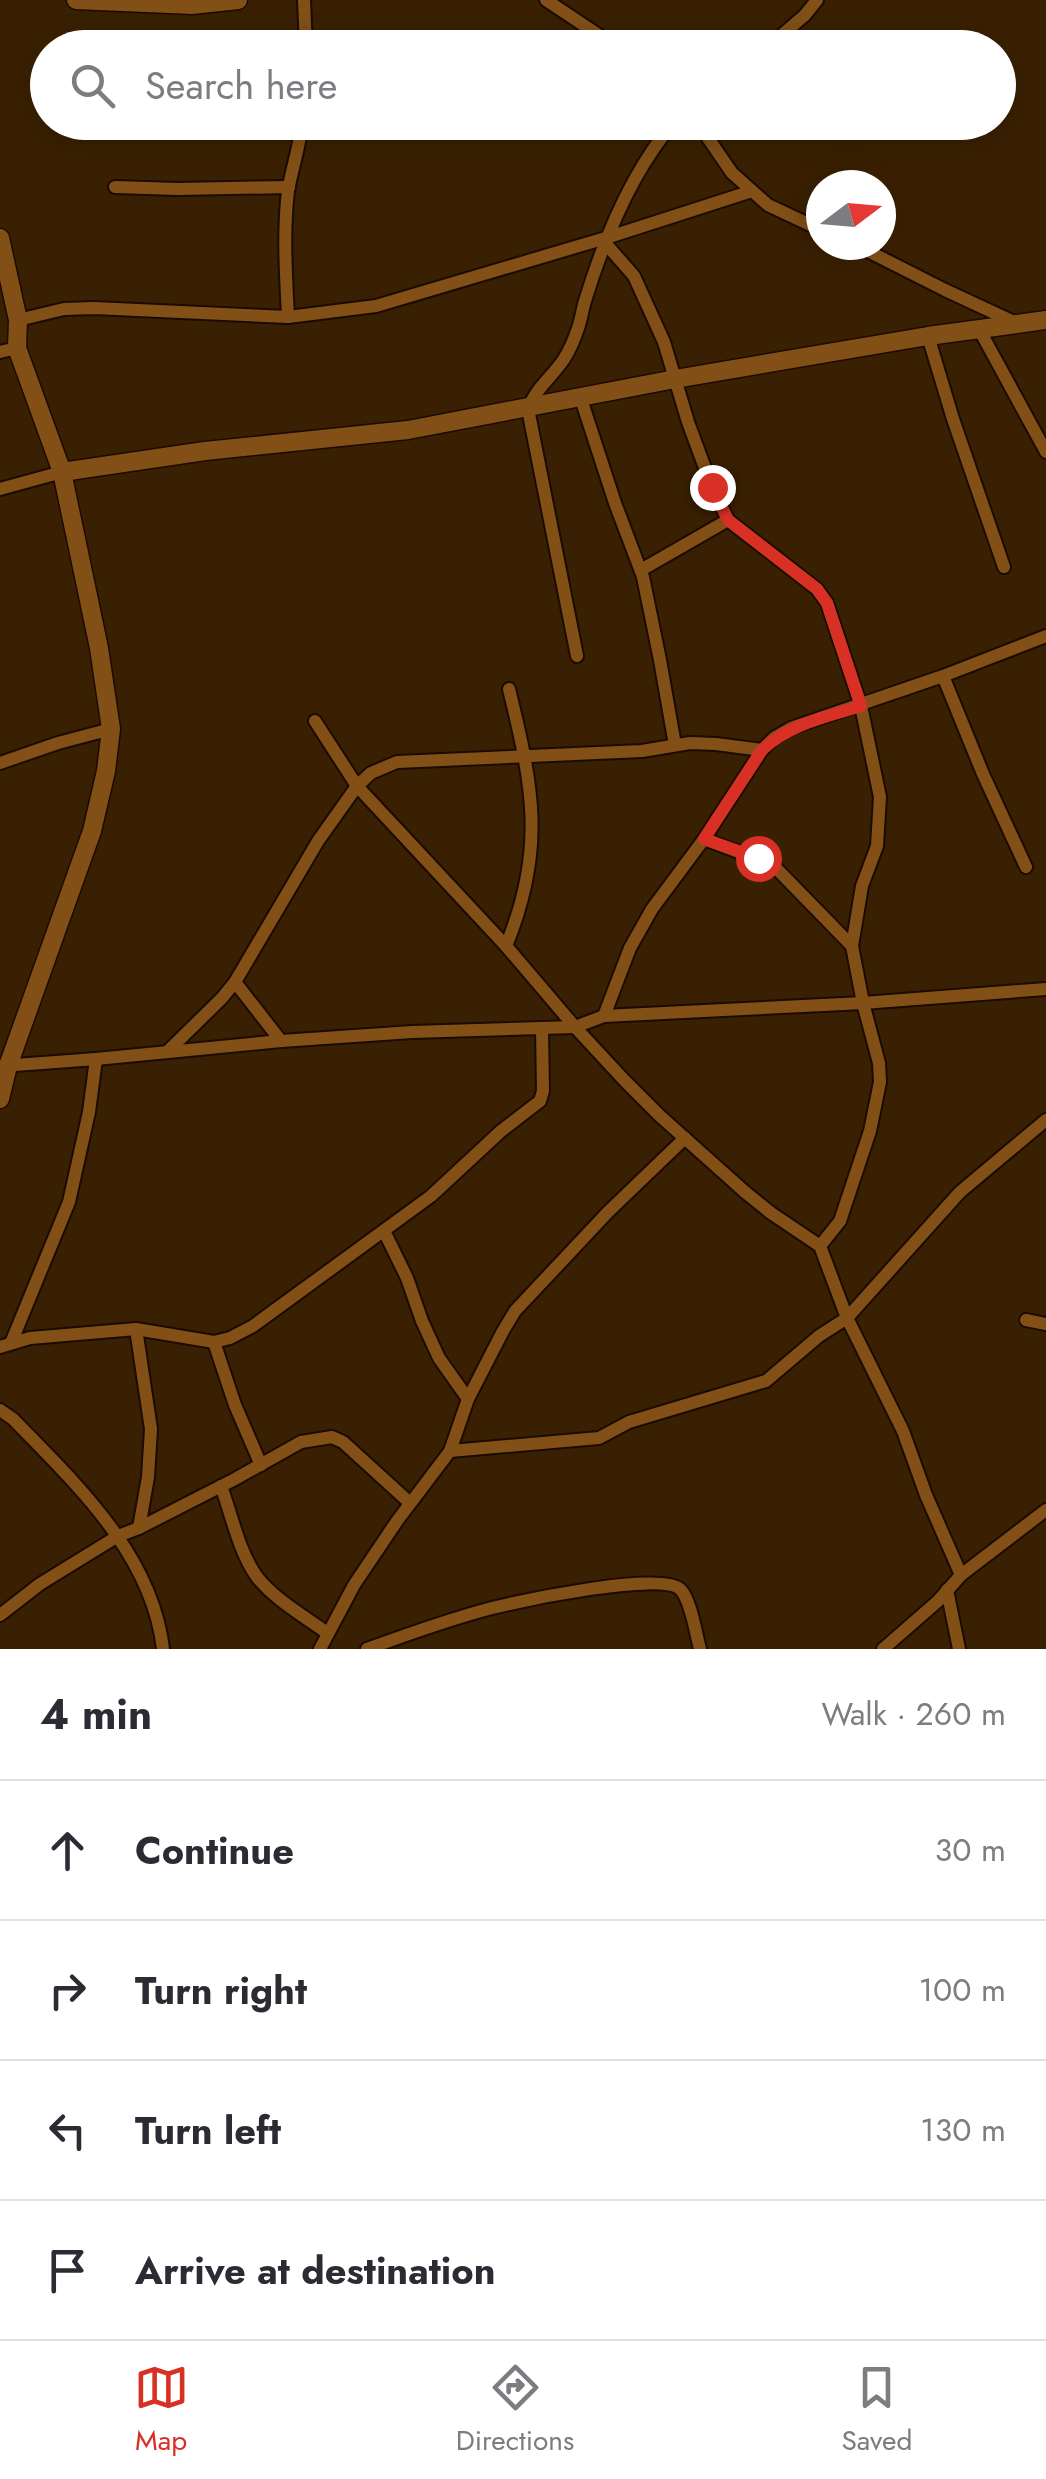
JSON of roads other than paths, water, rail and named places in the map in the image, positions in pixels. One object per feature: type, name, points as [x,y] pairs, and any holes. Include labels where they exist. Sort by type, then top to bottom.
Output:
[{"type":"street","points":[[76,0],[192,5],[238,0]]},
{"type":"street","points":[[304,0],[305,30]]},
{"type":"street","points":[[546,0],[591,30]]},
{"type":"street","points":[[788,30],[817,0]]},
{"type":"street","points":[[288,316],[285,222],[300,140]]},
{"type":"street","points":[[576,656],[528,408],[564,358],[578,330],[607,240],[659,140]]},
{"type":"street","points":[[709,140],[732,173],[768,205],[806,223]]},
{"type":"street","points":[[115,187],[289,187]]},
{"type":"street","points":[[18,320],[64,309],[288,316],[376,306],[607,240],[752,191]]},
{"type":"street","points":[[0,238],[18,320],[8,350],[62,472],[99,648],[111,728],[106,772],[92,831],[4,1066],[0,1099]]},
{"type":"street","points":[[607,240],[634,276],[664,342],[712,487],[728,520],[817,589],[827,603],[861,706],[878,778],[879,835],[862,886],[852,946],[880,1082],[870,1131],[840,1221],[820,1246]]},
{"type":"street","points":[[886,260],[1016,323]]},
{"type":"street","points":[[0,489],[62,472],[205,450],[408,430],[928,336],[1046,320]]},
{"type":"street","points":[[979,329],[1046,452]]},
{"type":"street","points":[[928,336],[1004,567]]},
{"type":"street","points":[[581,399],[640,570],[675,745]]},
{"type":"street","points":[[640,570],[728,520]]},
{"type":"street","points":[[604,1016],[630,948],[652,909],[774,738],[791,728],[861,706],[1046,636]]},
{"type":"street","points":[[943,676],[1026,867]]},
{"type":"street","points":[[506,946],[532,855],[532,796],[509,690]]},
{"type":"street","points":[[315,721],[357,786],[636,1092],[771,1213],[820,1246],[847,1318],[903,1431],[961,1575]]},
{"type":"street","points":[[0,763],[111,728]]},
{"type":"street","points":[[168,1051],[235,982],[318,842],[357,786],[371,773],[397,762],[642,751],[675,745],[716,744],[762,750]]},
{"type":"street","points":[[704,839],[773,866],[852,946]]},
{"type":"street","points":[[235,982],[281,1041]]},
{"type":"street","points":[[4,1066],[412,1032],[575,1027],[604,1016],[1046,989]]},
{"type":"street","points":[[6,1345],[30,1338],[136,1329],[214,1342],[253,1326],[431,1196],[540,1101],[542,1028]]},
{"type":"street","points":[[6,1345],[70,1202],[96,1059]]},
{"type":"street","points":[[450,1451],[599,1438],[629,1422],[766,1381],[847,1318],[960,1192],[1046,1120]]},
{"type":"street","points":[[320,1649],[354,1585],[450,1451],[468,1399],[502,1331],[608,1212],[685,1138]]},
{"type":"street","points":[[384,1231],[440,1358],[468,1399]]},
{"type":"street","points":[[1026,1320],[1046,1324]]},
{"type":"street","points":[[136,1329],[150,1429],[148,1477],[139,1528]]},
{"type":"street","points":[[214,1342],[261,1465]]},
{"type":"street","points":[[0,1410],[96,1506],[118,1536],[150,1599],[163,1649]]},
{"type":"street","points":[[0,1615],[40,1584],[118,1536],[301,1442],[332,1438],[344,1442],[410,1504]]},
{"type":"street","points":[[221,1486],[254,1573],[266,1587],[327,1633]]},
{"type":"street","points":[[883,1649],[961,1575],[1046,1510]]},
{"type":"street","points":[[367,1649],[490,1608],[639,1583],[669,1583],[681,1590],[700,1649]]},
{"type":"street","points":[[947,1590],[959,1649]]}]
